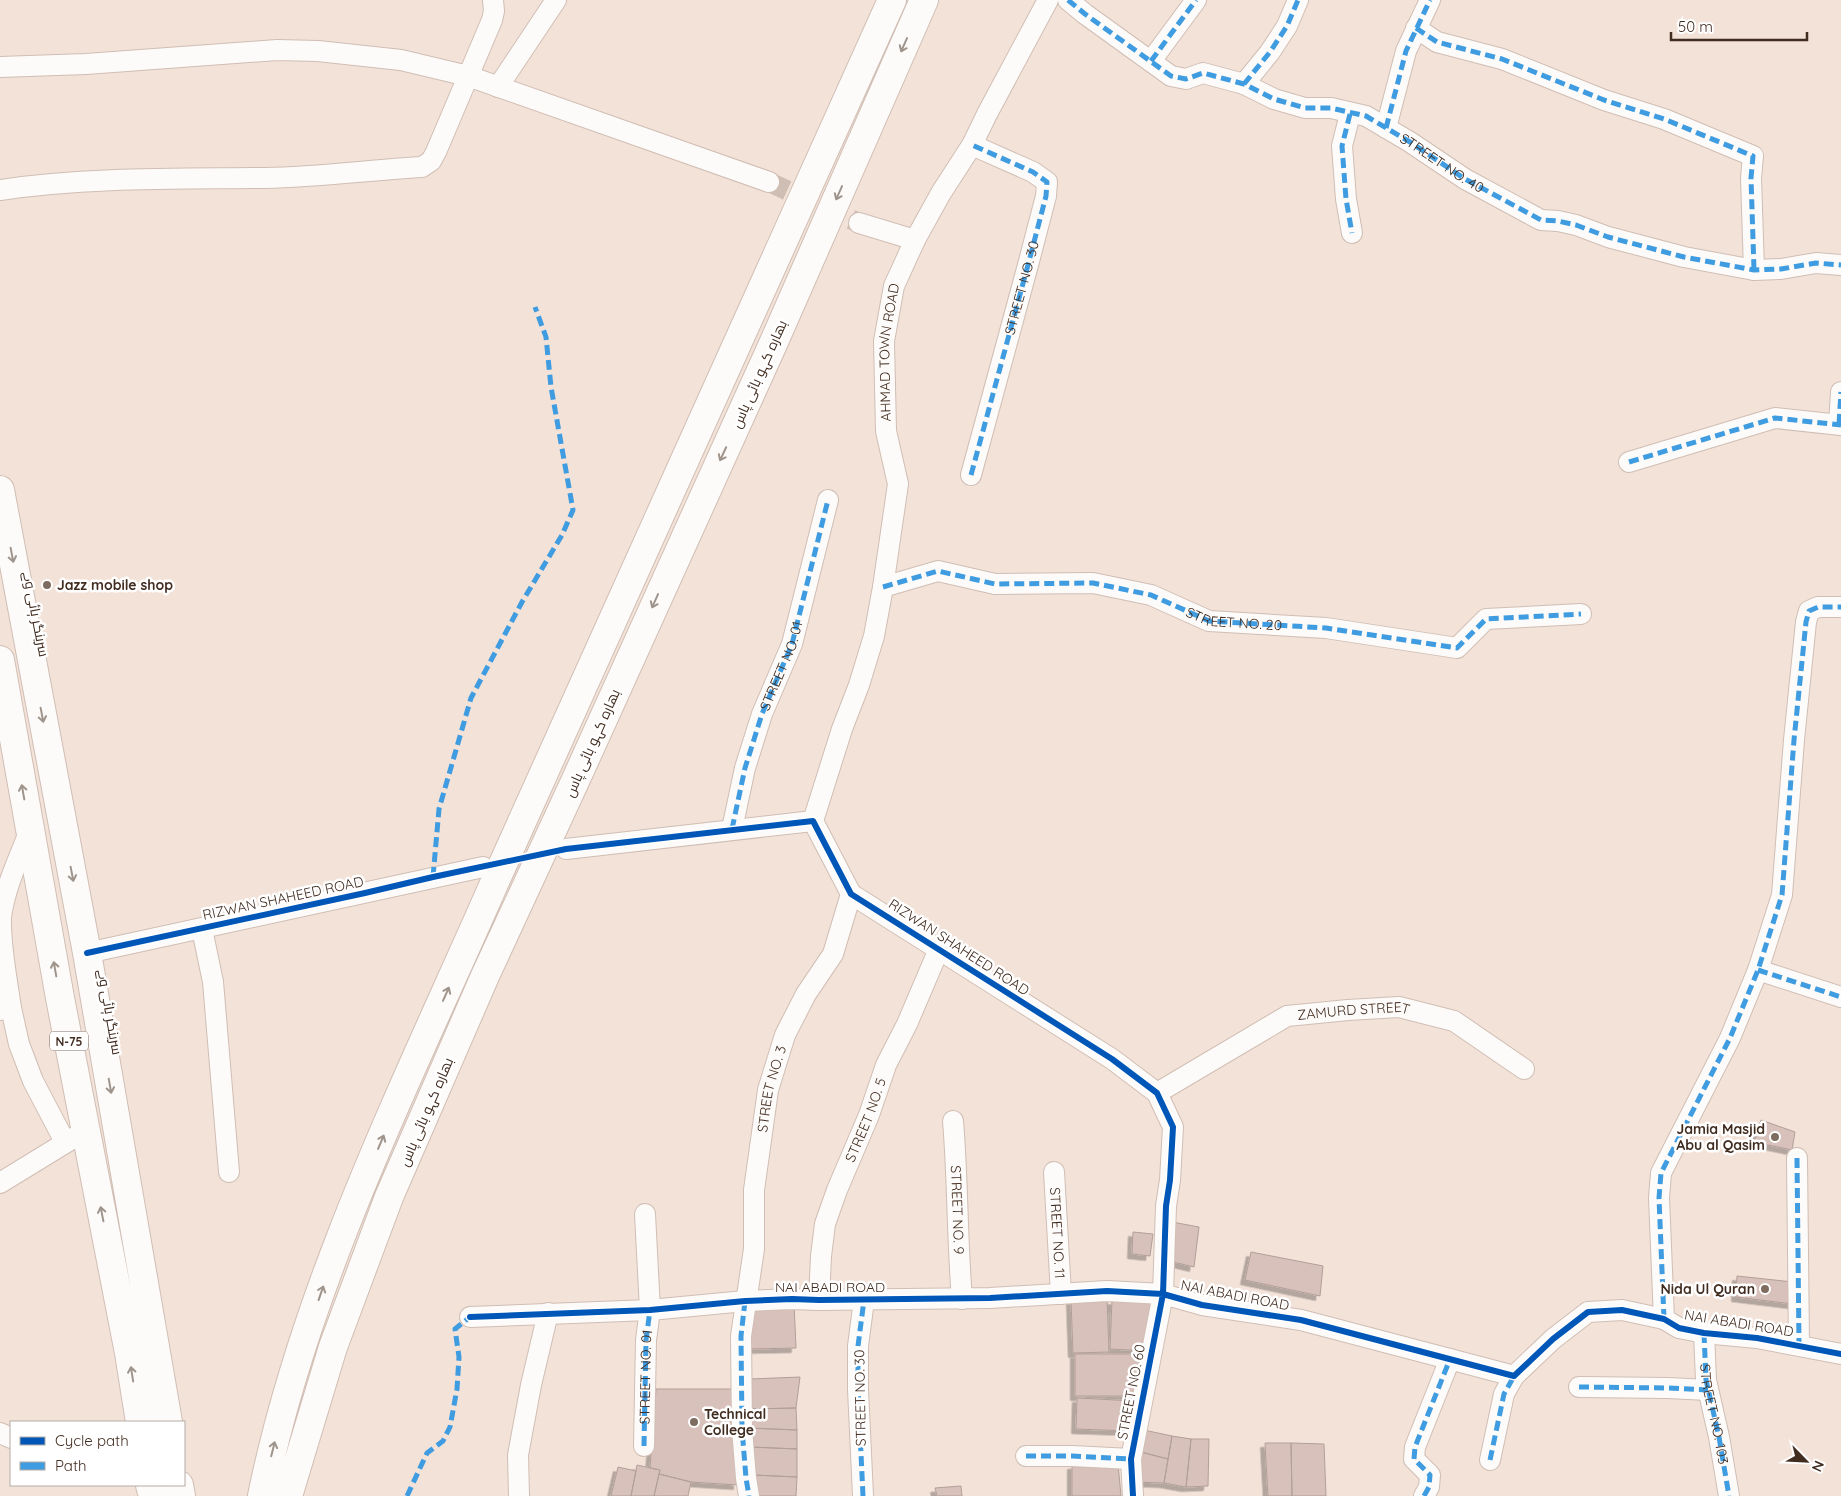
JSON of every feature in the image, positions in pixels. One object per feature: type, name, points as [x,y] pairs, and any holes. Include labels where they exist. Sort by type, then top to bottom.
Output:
[{"type":"highway","name":"بھارہ کہو بائی پاس","points":[[262,1496],[292,1375],[343,1229],[551,757],[892,0]]},
{"type":"highway","name":"بھارہ کہو بائی پاس","points":[[288,1496],[333,1347],[389,1197],[485,976],[773,344],[924,0]]},
{"type":"highway","name":"سرینگر ہائی وے","points":[[0,490],[87,953],[168,1421]]},
{"type":"highway","name":"N-75","points":[[0,660],[60,998],[75,1137],[128,1352],[140,1421]]},
{"type":"highway","points":[[60,998],[94,992]]},
{"type":"street","points":[[0,190],[25,186],[152,179],[268,178],[422,167],[431,161],[436,152],[492,20],[494,11],[493,0]]},
{"type":"street","points":[[498,87],[556,0]]},
{"type":"street","name":"AHMAD TOWN ROAD","points":[[813,821],[874,636],[883,587],[898,484],[886,430],[884,341],[894,286],[915,240],[941,193],[972,145],[986,114],[1048,0]]},
{"type":"street","name":"STREET NO. 40","points":[[1068,0],[1171,76],[1186,79],[1203,73],[1244,84],[1274,98],[1305,108],[1331,108],[1350,114],[1366,116],[1465,179],[1541,220],[1576,225],[1608,237],[1684,257],[1754,270],[1781,269],[1816,263],[1841,265]]},
{"type":"street","points":[[1151,61],[1196,0]]},
{"type":"street","points":[[1244,84],[1270,52],[1287,26],[1298,0]]},
{"type":"street","points":[[1386,128],[1406,51],[1430,0]]},
{"type":"street","points":[[1416,28],[1437,42],[1502,58],[1604,100],[1664,119],[1752,156],[1754,270]]},
{"type":"street","points":[[0,67],[86,64],[277,50],[318,51],[401,60],[468,76],[768,182]]},
{"type":"street","points":[[1350,114],[1342,146],[1346,199],[1352,233]]},
{"type":"street","name":"STREET NO. 30","points":[[971,475],[1046,196],[1047,182],[1033,172],[972,145]]},
{"type":"street","points":[[859,223],[915,240]]},
{"type":"street","points":[[1629,462],[1775,418],[1840,425],[1841,392]]},
{"type":"street","name":"STREET NO. 01","points":[[732,829],[746,768],[762,714],[792,644],[828,500]]},
{"type":"street","name":"STREET NO. 20","points":[[883,587],[938,571],[995,584],[1093,583],[1151,595],[1209,621],[1326,628],[1457,648],[1486,619],[1581,614]]},
{"type":"street","points":[[1664,1320],[1659,1198],[1661,1173],[1730,1038],[1758,970],[1782,895],[1794,740],[1806,622],[1810,611],[1818,607],[1841,607]]},
{"type":"street","points":[[566,849],[813,821],[851,894]]},
{"type":"street","points":[[0,1183],[75,1137],[33,1081],[6,1009],[1,918],[6,891],[30,830]]},
{"type":"street","name":"RIZWAN SHAHEED ROAD","points":[[87,953],[483,867]]},
{"type":"street","name":"RIZWAN SHAHEED ROAD","points":[[851,894],[1112,1059],[1157,1093],[1173,1127],[1170,1180],[1166,1206],[1163,1294]]},
{"type":"street","name":"STREET NO. 3","points":[[745,1301],[754,1249],[754,1190],[768,1090],[785,1035],[806,994],[833,954],[851,894]]},
{"type":"street","points":[[202,928],[213,982],[229,1172]]},
{"type":"street","name":"STREET NO. 5","points":[[819,1300],[825,1224],[837,1190],[869,1115],[886,1065],[907,1024],[939,949]]},
{"type":"street","points":[[1758,970],[1841,997]]},
{"type":"street","name":"ZAMURD STREET","points":[[1157,1093],[1287,1016],[1348,1010],[1398,1007],[1454,1022],[1524,1069]]},
{"type":"street","name":"STREET NO. 9","points":[[953,1121],[956,1161],[957,1248],[962,1299]]},
{"type":"street","points":[[1797,1158],[1799,1345]]},
{"type":"street","name":"STREET NO. 11","points":[[1054,1172],[1060,1294]]},
{"type":"street","name":"STREET NO. 01","points":[[644,1446],[646,1340],[650,1310],[645,1214]]},
{"type":"street","name":"NAI ABADI ROAD","points":[[470,1318],[548,1313],[650,1310],[745,1301],[792,1299],[962,1299],[1106,1291],[1163,1294],[1202,1305],[1301,1320],[1514,1376],[1554,1339],[1588,1312],[1622,1310],[1664,1320],[1679,1328],[1704,1333],[1757,1338],[1841,1354]]},
{"type":"street","name":"STREET NO. 60","points":[[1133,1496],[1131,1460],[1163,1294]]},
{"type":"street","name":"STREET NO. 30","points":[[862,1496],[858,1354],[864,1300]]},
{"type":"street","points":[[745,1301],[741,1336],[742,1430],[749,1496]]},
{"type":"street","points":[[519,1496],[518,1455],[548,1313]]},
{"type":"street","name":"STREET NO. 103","points":[[1704,1333],[1706,1380],[1719,1437],[1729,1496]]},
{"type":"street","points":[[1424,1496],[1429,1487],[1430,1475],[1414,1459],[1415,1447],[1450,1359]]},
{"type":"street","points":[[1490,1460],[1504,1394],[1514,1376]]},
{"type":"street","points":[[1579,1387],[1708,1390]]},
{"type":"street","points":[[1026,1456],[1072,1456],[1131,1460]]},
{"type":"building","name":"Jamia Masjid Abu al Qasim","points":[[1761,1120],[1795,1132],[1792,1150],[1754,1142]]},
{"type":"building","points":[[1172,1222],[1199,1227],[1194,1267],[1165,1260]]},
{"type":"building","points":[[1133,1232],[1153,1234],[1150,1256],[1132,1254]]},
{"type":"building","points":[[1251,1252],[1323,1266],[1320,1296],[1245,1280]]},
{"type":"building","name":"Nida Ul Quran","points":[[1737,1276],[1793,1282],[1793,1304],[1736,1297]]},
{"type":"building","points":[[1107,1299],[1109,1352],[1073,1353],[1071,1300]]},
{"type":"building","points":[[1112,1300],[1151,1302],[1148,1351],[1110,1349]]},
{"type":"building","points":[[746,1303],[794,1303],[796,1348],[750,1349]]},
{"type":"building","points":[[1075,1354],[1139,1354],[1139,1396],[1075,1396]]},
{"type":"building","points":[[800,1377],[796,1408],[748,1409],[750,1379]]},
{"type":"building","name":"Technical College","points":[[656,1389],[734,1389],[738,1485],[691,1482],[659,1474],[660,1470],[650,1468]]},
{"type":"building","points":[[1077,1398],[1134,1401],[1132,1431],[1076,1429]]},
{"type":"building","points":[[796,1408],[797,1430],[748,1428],[748,1409]]},
{"type":"building","points":[[748,1428],[797,1430],[797,1449],[750,1447]]},
{"type":"building","points":[[1139,1429],[1172,1436],[1168,1459],[1137,1451]]},
{"type":"building","points":[[1172,1436],[1191,1439],[1186,1487],[1164,1483]]},
{"type":"building","points":[[1191,1439],[1209,1439],[1208,1486],[1186,1487]]},
{"type":"building","points":[[1265,1443],[1291,1443],[1292,1496],[1268,1496]]},
{"type":"building","points":[[1291,1443],[1324,1444],[1326,1496],[1292,1496]]},
{"type":"building","points":[[750,1447],[797,1449],[797,1477],[753,1475]]},
{"type":"building","points":[[1137,1451],[1168,1459],[1164,1483],[1135,1482]]},
{"type":"building","points":[[1118,1464],[1121,1496],[1072,1496],[1072,1465]]},
{"type":"building","points":[[637,1465],[660,1470],[654,1496],[631,1496]]},
{"type":"building","points":[[618,1467],[636,1471],[631,1496],[611,1496]]},
{"type":"building","points":[[659,1474],[691,1482],[688,1496],[654,1496]]},
{"type":"building","points":[[753,1475],[797,1477],[796,1496],[757,1496]]},
{"type":"building","points":[[961,1486],[962,1496],[937,1496],[935,1488]]},
{"type":"tunnel","points":[[769,182],[859,223]]},
{"type":"marked path","points":[[1068,0],[1171,76],[1186,79],[1203,73],[1244,84],[1274,99],[1305,108],[1331,108],[1366,116],[1410,142],[1465,179],[1541,220],[1576,225],[1608,237],[1684,257],[1754,270],[1781,269],[1816,263],[1841,265]]},
{"type":"marked path","points":[[1151,61],[1196,0]]},
{"type":"marked path","points":[[1244,84],[1270,52],[1287,26],[1298,0]]},
{"type":"marked path","points":[[1386,128],[1406,51],[1430,0]]},
{"type":"marked path","points":[[1416,28],[1437,42],[1502,59],[1604,100],[1664,119],[1753,156],[1751,178],[1754,270]]},
{"type":"marked path","points":[[1350,114],[1342,146],[1346,199],[1352,233]]},
{"type":"marked path","points":[[971,475],[1046,196],[1047,182],[1033,172],[972,145]]},
{"type":"marked path","points":[[433,877],[439,809],[471,698],[522,602],[562,535],[573,510],[551,387],[546,337],[535,307]]},
{"type":"marked path","points":[[1839,424],[1841,392]]},
{"type":"marked path","points":[[1629,462],[1775,418],[1841,425]]},
{"type":"marked path","points":[[732,829],[745,768],[762,714],[792,644],[828,500]]},
{"type":"marked path","points":[[883,587],[938,571],[995,584],[1093,583],[1151,595],[1209,621],[1326,628],[1457,648],[1486,619],[1581,614]]},
{"type":"marked path","points":[[1664,1319],[1659,1198],[1661,1173],[1730,1038],[1758,970],[1782,895],[1794,740],[1806,622],[1809,611],[1818,607],[1841,607]]},
{"type":"marked path","points":[[1758,970],[1841,997]]},
{"type":"marked path","points":[[1797,1158],[1799,1345]]},
{"type":"marked path","points":[[863,1496],[858,1346],[864,1300]]},
{"type":"marked path","points":[[745,1301],[741,1336],[742,1429],[749,1496]]},
{"type":"marked path","points":[[644,1446],[646,1340],[650,1310]]},
{"type":"marked path","points":[[407,1496],[427,1453],[443,1441],[450,1427],[457,1389],[459,1357],[455,1329],[470,1317]]},
{"type":"marked path","points":[[1704,1333],[1706,1380],[1719,1437],[1729,1496]]},
{"type":"marked path","points":[[1424,1496],[1429,1487],[1430,1475],[1414,1459],[1415,1447],[1450,1359]]},
{"type":"marked path","points":[[1490,1460],[1504,1394],[1514,1376]]},
{"type":"marked path","points":[[1579,1387],[1708,1390]]},
{"type":"marked path","points":[[1026,1456],[1131,1459]]},
{"type":"cycle path","points":[[87,953],[566,849],[813,821],[851,894],[1112,1059],[1157,1093],[1173,1127],[1170,1180],[1166,1206],[1163,1294],[1131,1459],[1133,1496]]},
{"type":"cycle path","points":[[470,1317],[650,1310],[745,1301],[792,1299],[990,1298],[1107,1291],[1163,1294],[1202,1305],[1301,1320],[1514,1376],[1553,1339],[1588,1312],[1622,1310],[1664,1319],[1679,1328],[1704,1333],[1757,1338],[1841,1354]]},
{"type":"place","name":"Jazz mobile shop","points":[[47,585]]},
{"type":"place","name":"Jamia Masjid Abu al Qasim","points":[[1775,1137]]},
{"type":"place","name":"Nida Ul Quran","points":[[1765,1289]]},
{"type":"place","name":"Technical College","points":[[694,1422]]}]
